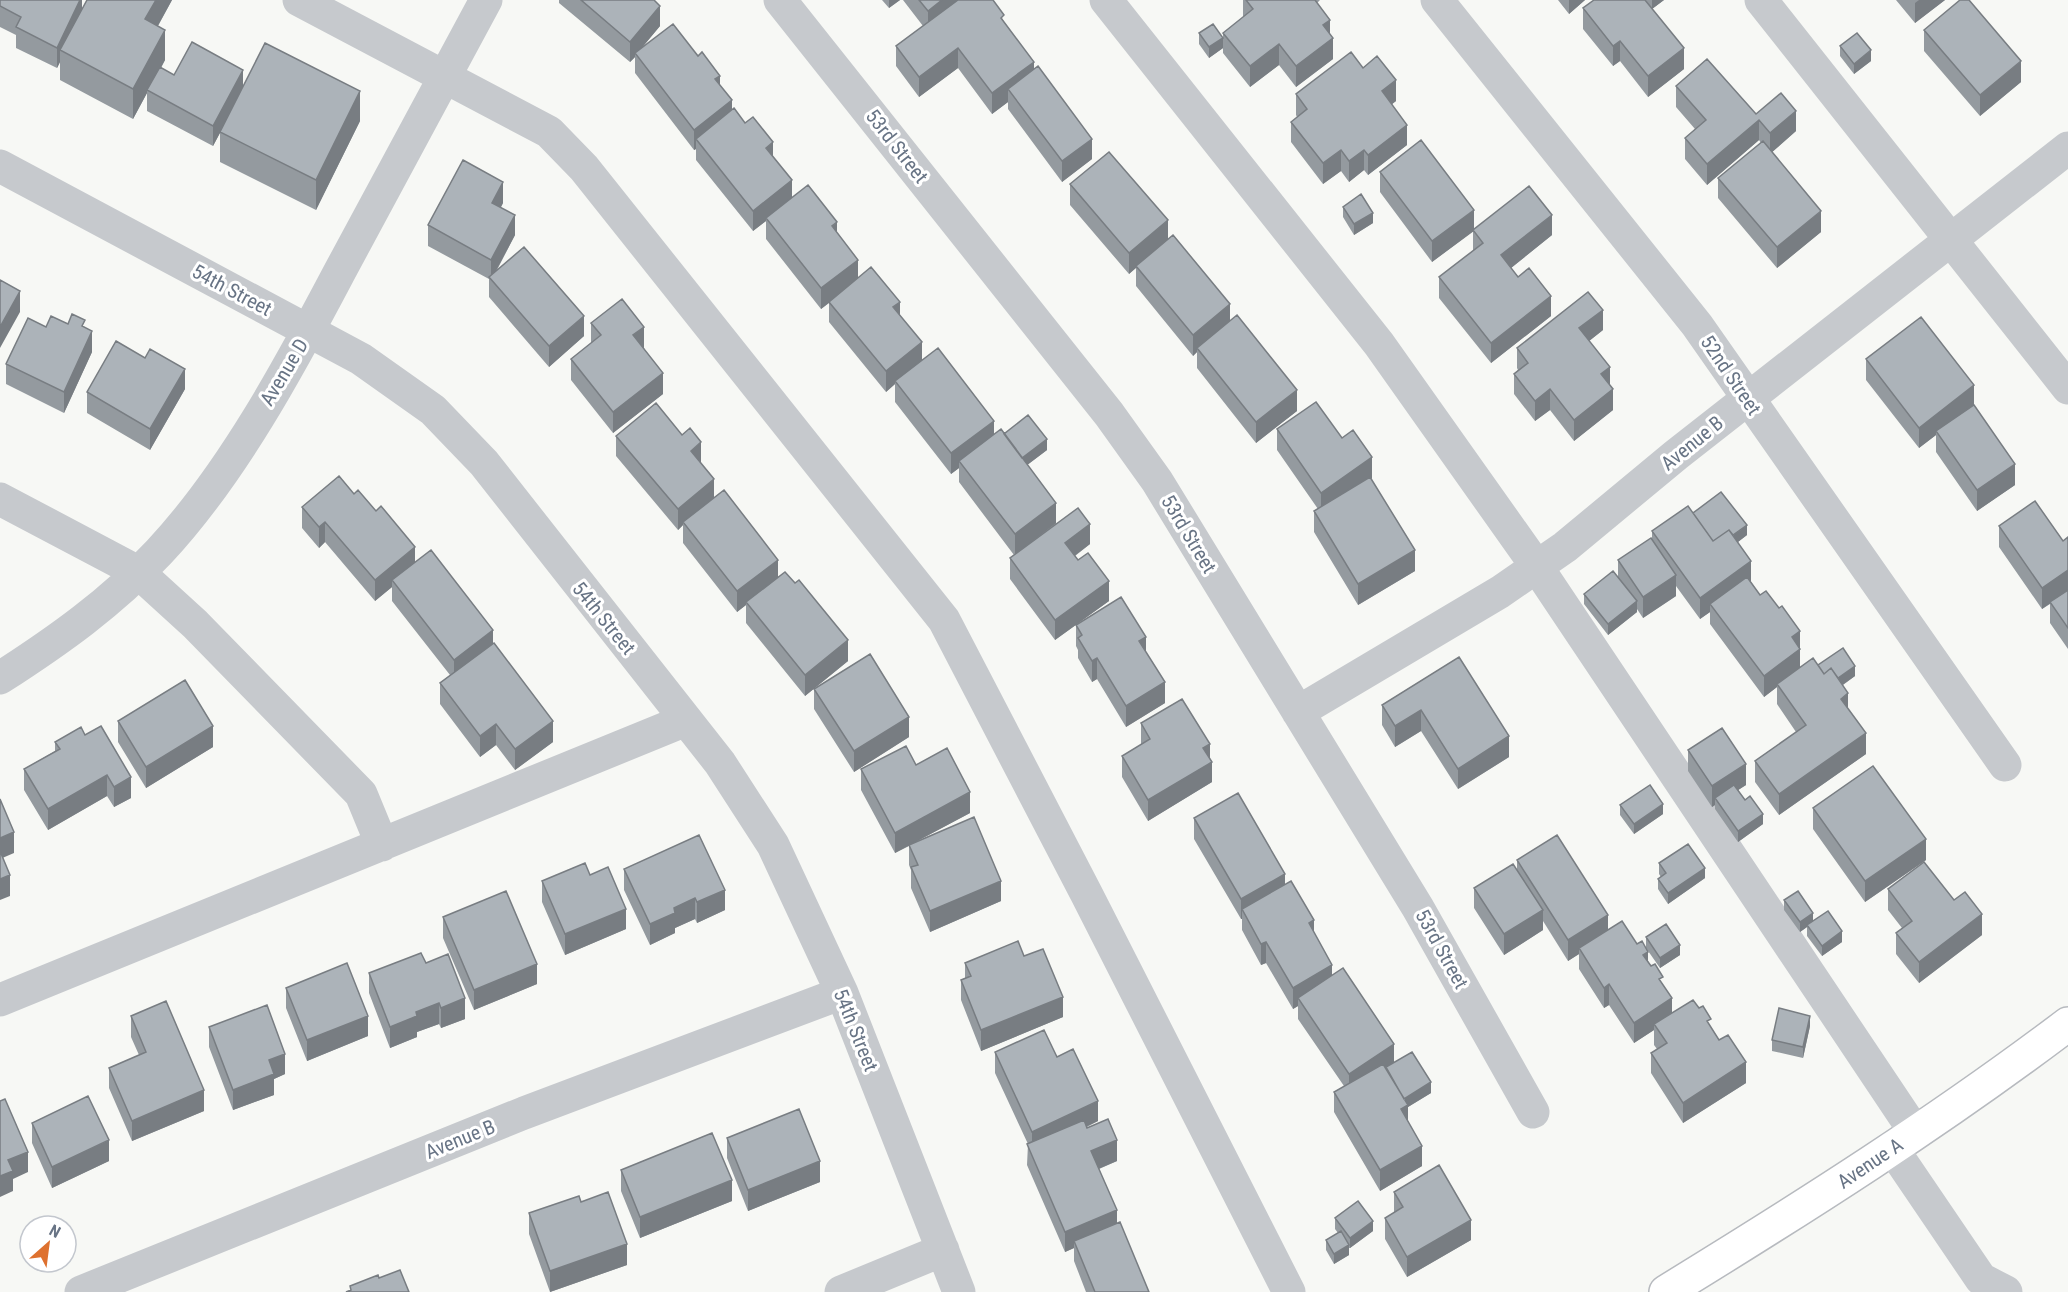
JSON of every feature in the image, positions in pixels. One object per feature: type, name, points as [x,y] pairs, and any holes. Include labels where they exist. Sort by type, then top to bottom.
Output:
[{"type":"main road","name":"Avenue A","points":[[1666,1292],[1796,1213],[2068,1024]]},
{"type":"street","points":[[299,0],[549,132],[584,168],[944,620],[1289,1292]]},
{"type":"street","name":"Avenue D","points":[[0,678],[46,649],[100,609],[159,553],[196,510],[239,447],[308,331],[486,0]]},
{"type":"street","name":"53rd Street","points":[[780,0],[1109,414],[1157,481],[1418,908],[1533,1112]]},
{"type":"street","points":[[1106,0],[1379,344],[1537,567],[1903,1140],[1981,1279],[2006,1292]]},
{"type":"street","name":"52nd Street","points":[[1437,0],[1697,325],[2005,765]]},
{"type":"street","points":[[1761,0],[2068,388]]},
{"type":"street","name":"Avenue B","points":[[1298,712],[1500,592],[1537,567],[1676,455],[2068,148]]},
{"type":"street","name":"54th Street","points":[[0,166],[361,359],[433,410],[484,463],[720,763],[773,845],[842,993],[959,1292]]},
{"type":"street","points":[[0,499],[138,572],[195,624],[361,794],[382,845]]},
{"type":"street","points":[[0,1000],[686,720]]},
{"type":"street","name":"Avenue B","points":[[81,1292],[524,1113],[842,993]]},
{"type":"street","points":[[841,1292],[943,1250]]},
{"type":"building","points":[[0,0],[80,0],[57,48],[16,27],[21,17],[0,6]]},
{"type":"building","points":[[87,0],[156,0],[145,19],[165,30],[133,89],[60,50]]},
{"type":"building","points":[[581,0],[654,0],[660,6],[630,42]]},
{"type":"building","points":[[919,0],[942,0],[928,11]]},
{"type":"building","points":[[958,0],[993,0],[1004,15],[1001,18],[1034,62],[992,93],[958,48],[919,77],[896,46]]},
{"type":"building","points":[[1246,0],[1315,0],[1330,20],[1323,25],[1333,38],[1296,66],[1279,44],[1250,66],[1223,33],[1253,9]]},
{"type":"building","points":[[1594,0],[1645,0],[1684,48],[1648,76],[1620,41],[1613,46],[1583,8]]},
{"type":"building","points":[[1960,0],[1969,0],[2021,61],[1980,95],[1924,30]]},
{"type":"building","points":[[673,24],[698,56],[702,52],[720,76],[715,79],[732,100],[694,130],[635,53]]},
{"type":"building","points":[[1213,24],[1223,38],[1209,47],[1199,33]]},
{"type":"building","points":[[1857,33],[1871,50],[1854,64],[1840,46]]},
{"type":"building","points":[[192,42],[243,70],[213,126],[147,90],[160,67],[174,75]]},
{"type":"building","points":[[265,43],[360,91],[316,180],[220,132]]},
{"type":"building","points":[[1351,52],[1363,68],[1377,56],[1396,80],[1382,91],[1407,125],[1368,155],[1364,150],[1349,161],[1341,150],[1323,163],[1291,122],[1307,109],[1296,94]]},
{"type":"building","points":[[1707,59],[1756,114],[1781,93],[1796,111],[1770,133],[1759,120],[1707,164],[1685,138],[1706,120],[1676,86]]},
{"type":"building","points":[[1038,66],[1092,139],[1062,161],[1008,89]]},
{"type":"building","points":[[734,108],[745,123],[753,117],[773,142],[766,148],[792,180],[753,211],[696,139]]},
{"type":"building","points":[[1421,140],[1474,210],[1432,241],[1380,172]]},
{"type":"building","points":[[1763,141],[1821,211],[1777,247],[1718,178]]},
{"type":"building","points":[[1109,152],[1168,220],[1129,253],[1070,184]]},
{"type":"building","points":[[463,160],[503,182],[492,203],[515,215],[491,260],[428,225]]},
{"type":"building","points":[[808,185],[837,222],[832,226],[858,260],[821,288],[766,218]]},
{"type":"building","points":[[1529,186],[1552,215],[1501,255],[1518,277],[1529,268],[1551,296],[1491,343],[1439,277],[1483,243],[1473,230]]},
{"type":"building","points":[[1361,194],[1373,213],[1354,224],[1343,207]]},
{"type":"building","points":[[1173,235],[1230,304],[1193,335],[1136,266]]},
{"type":"building","points":[[524,247],[584,316],[549,346],[489,277]]},
{"type":"building","points":[[871,267],[900,302],[893,307],[922,342],[886,371],[829,302]]},
{"type":"building","points":[[0,280],[20,291],[0,327]]},
{"type":"building","points":[[1588,292],[1603,310],[1579,328],[1610,367],[1601,374],[1613,389],[1574,420],[1550,389],[1535,401],[1514,374],[1528,363],[1517,348]]},
{"type":"building","points":[[622,299],[644,327],[633,335],[663,373],[613,412],[571,359],[601,335],[591,323]]},
{"type":"building","points":[[72,314],[85,320],[82,326],[92,331],[64,392],[6,364],[28,318],[46,327],[51,316],[68,324]]},
{"type":"building","points":[[1237,315],[1297,390],[1256,422],[1197,348]]},
{"type":"building","points":[[1921,317],[1974,385],[1919,428],[1866,359]]},
{"type":"building","points":[[116,341],[145,358],[150,349],[185,369],[150,429],[87,392]]},
{"type":"building","points":[[938,348],[994,421],[951,453],[895,381]]},
{"type":"building","points":[[1316,402],[1342,438],[1353,430],[1372,457],[1321,493],[1277,429]]},
{"type":"building","points":[[656,403],[682,435],[690,428],[701,442],[691,451],[714,479],[678,509],[616,436]]},
{"type":"building","points":[[1974,405],[2015,464],[1977,490],[1936,431]]},
{"type":"building","points":[[1028,415],[1047,439],[1022,458],[1004,434]]},
{"type":"building","points":[[1001,429],[1056,503],[1015,534],[959,461]]},
{"type":"building","points":[[339,476],[354,494],[358,490],[376,511],[381,506],[415,547],[375,580],[325,522],[319,527],[302,507]]},
{"type":"building","points":[[1370,477],[1415,550],[1358,584],[1314,511]]},
{"type":"building","points":[[724,490],[778,560],[737,591],[683,522]]},
{"type":"building","points":[[1721,492],[1747,525],[1733,535],[1729,530],[1713,541],[1693,513]]},
{"type":"building","points":[[2035,501],[2063,541],[2068,537],[2068,570],[2042,588],[1999,526]]},
{"type":"building","points":[[1688,506],[1713,541],[1729,530],[1751,561],[1700,598],[1652,531]]},
{"type":"building","points":[[1078,508],[1090,524],[1065,543],[1078,560],[1088,553],[1109,581],[1055,620],[1010,558]]},
{"type":"building","points":[[1651,538],[1676,575],[1643,597],[1618,560]]},
{"type":"building","points":[[431,550],[493,630],[454,660],[392,580]]},
{"type":"building","points":[[1613,571],[1637,601],[1608,624],[1584,594]]},
{"type":"building","points":[[785,572],[795,583],[799,580],[848,640],[805,675],[746,602]]},
{"type":"building","points":[[1747,577],[1760,595],[1766,591],[1779,608],[1782,606],[1800,631],[1792,637],[1800,649],[1764,676],[1710,604]]},
{"type":"building","points":[[2068,590],[2068,628],[2050,602]]},
{"type":"building","points":[[1121,597],[1146,637],[1139,641],[1165,682],[1126,706],[1097,658],[1092,661],[1078,638],[1082,635],[1076,625]]},
{"type":"building","points":[[494,643],[553,721],[515,749],[496,724],[480,736],[440,683]]},
{"type":"building","points":[[1843,648],[1855,666],[1838,678],[1831,668],[1824,674],[1818,665]]},
{"type":"building","points":[[870,654],[909,717],[854,751],[814,689]]},
{"type":"building","points":[[1459,657],[1509,736],[1458,769],[1421,710],[1395,726],[1382,705]]},
{"type":"building","points":[[1813,658],[1824,674],[1831,668],[1848,693],[1841,699],[1866,733],[1779,794],[1755,761],[1806,725],[1777,684]]},
{"type":"building","points":[[185,680],[213,726],[146,767],[118,721]]},
{"type":"building","points":[[1182,699],[1210,744],[1203,748],[1212,762],[1148,800],[1122,756],[1150,739],[1141,723]]},
{"type":"building","points":[[101,726],[131,777],[114,787],[107,775],[48,809],[24,769],[60,749],[55,742],[81,727],[85,735]]},
{"type":"building","points":[[1722,728],[1746,764],[1712,786],[1688,750]]},
{"type":"building","points":[[906,746],[916,765],[947,748],[970,792],[895,833],[861,769]]},
{"type":"building","points":[[1873,766],[1926,839],[1865,881],[1813,808]]},
{"type":"building","points":[[1650,785],[1663,804],[1634,824],[1620,805]]},
{"type":"building","points":[[1734,785],[1745,800],[1750,796],[1763,814],[1738,831],[1715,798]]},
{"type":"building","points":[[1238,793],[1285,874],[1241,899],[1194,818]]},
{"type":"building","points":[[0,799],[14,832],[0,838]]},
{"type":"building","points":[[974,817],[1001,881],[930,911],[911,867],[918,865],[909,845]]},
{"type":"building","points":[[699,835],[725,890],[697,902],[695,898],[674,908],[675,913],[650,924],[624,869]]},
{"type":"building","points":[[1557,835],[1608,915],[1568,940],[1517,860]]},
{"type":"building","points":[[1688,844],[1705,868],[1668,893],[1658,879],[1666,873],[1659,863]]},
{"type":"building","points":[[0,851],[10,875],[0,879]]},
{"type":"building","points":[[1924,862],[1954,900],[1965,892],[1982,914],[1919,962],[1896,933],[1912,921],[1888,889]]},
{"type":"building","points":[[585,863],[590,875],[608,867],[626,909],[565,934],[542,881]]},
{"type":"building","points":[[1513,864],[1543,910],[1504,934],[1474,888]]},
{"type":"building","points":[[1291,881],[1314,920],[1309,923],[1332,965],[1293,988],[1266,942],[1261,944],[1242,909]]},
{"type":"building","points":[[506,891],[537,964],[474,990],[443,917]]},
{"type":"building","points":[[1798,891],[1813,913],[1800,922],[1784,900]]},
{"type":"building","points":[[1828,911],[1842,931],[1822,946],[1807,925]]},
{"type":"building","points":[[1622,921],[1637,944],[1642,941],[1648,952],[1643,955],[1651,966],[1655,964],[1663,977],[1659,979],[1672,998],[1634,1023],[1609,984],[1604,988],[1579,948]]},
{"type":"building","points":[[1666,924],[1680,945],[1660,958],[1646,937]]},
{"type":"building","points":[[1018,941],[1024,956],[1043,949],[1063,997],[981,1030],[961,980],[971,976],[965,963]]},
{"type":"building","points":[[421,953],[426,963],[448,954],[465,998],[441,1008],[439,1003],[416,1012],[417,1016],[390,1027],[369,973]]},
{"type":"building","points":[[347,963],[368,1016],[307,1040],[286,988]]},
{"type":"building","points":[[1343,968],[1394,1044],[1349,1074],[1298,998]]},
{"type":"building","points":[[1693,1000],[1699,1008],[1703,1006],[1711,1019],[1707,1021],[1719,1040],[1728,1035],[1746,1062],[1683,1103],[1651,1053],[1667,1043],[1654,1024]]},
{"type":"building","points":[[166,1001],[204,1090],[132,1121],[109,1068],[146,1052],[131,1016]]},
{"type":"building","points":[[267,1005],[285,1054],[269,1060],[274,1074],[233,1090],[209,1027]]},
{"type":"building","points":[[1779,1008],[1810,1016],[1803,1047],[1772,1040]]},
{"type":"building","points":[[1044,1030],[1057,1057],[1073,1049],[1098,1101],[1032,1132],[995,1052]]},
{"type":"building","points":[[1412,1052],[1431,1082],[1404,1099],[1386,1067]]},
{"type":"building","points":[[1383,1064],[1408,1105],[1401,1109],[1422,1146],[1380,1170],[1334,1092]]},
{"type":"building","points":[[88,1096],[109,1140],[52,1167],[32,1123]]},
{"type":"building","points":[[5,1099],[28,1152],[8,1160],[13,1171],[0,1176],[0,1101]]},
{"type":"building","points":[[799,1109],[820,1161],[748,1190],[727,1138]]},
{"type":"building","points":[[1108,1119],[1117,1140],[1091,1151],[1117,1210],[1065,1232],[1027,1144],[1084,1120],[1087,1128]]},
{"type":"building","points":[[712,1133],[732,1180],[640,1217],[621,1170]]},
{"type":"building","points":[[1439,1165],[1471,1220],[1407,1257],[1385,1218],[1403,1207],[1394,1192]]},
{"type":"building","points":[[608,1192],[627,1244],[550,1271],[529,1213],[579,1196],[581,1202]]},
{"type":"building","points":[[1358,1201],[1373,1221],[1350,1238],[1335,1218]]},
{"type":"building","points":[[1120,1222],[1149,1292],[1095,1292],[1074,1241]]},
{"type":"building","points":[[1341,1231],[1349,1245],[1334,1254],[1326,1240]]},
{"type":"building","points":[[400,1270],[409,1292],[346,1292],[351,1290],[350,1286],[378,1275],[379,1278]]}]
